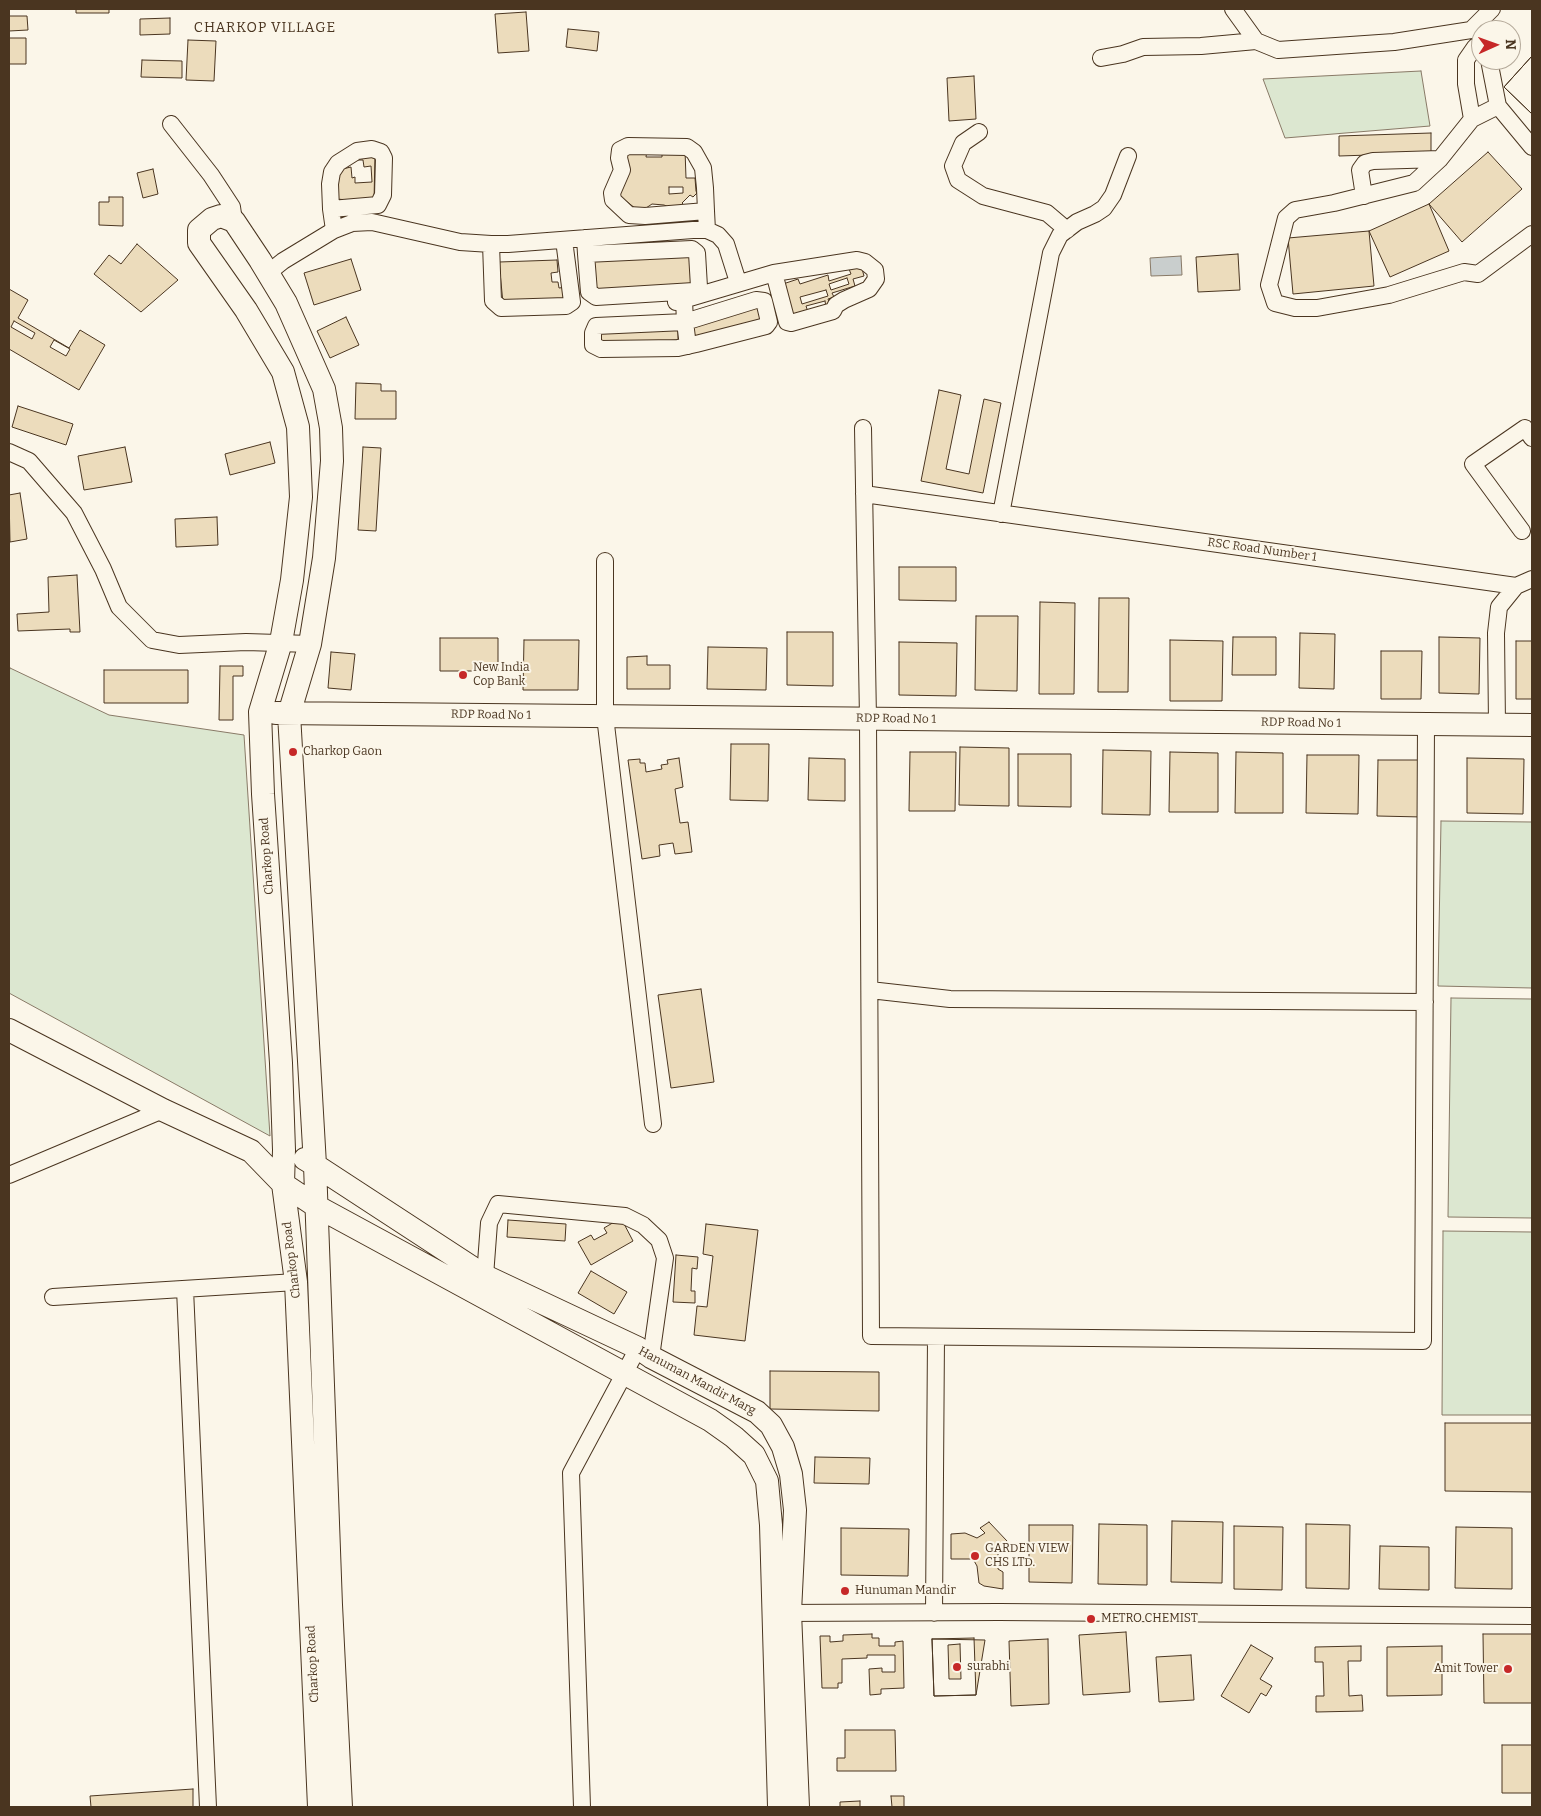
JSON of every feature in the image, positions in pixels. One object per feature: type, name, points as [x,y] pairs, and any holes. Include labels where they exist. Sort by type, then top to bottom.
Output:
[{"type":"street","points":[[1233,9],[1256,40],[1278,50],[1394,42],[1471,30]]},
{"type":"street","points":[[1481,20],[1492,9]]},
{"type":"street","points":[[1101,58],[1123,54],[1143,47],[1200,46],[1246,43],[1256,40]]},
{"type":"street","points":[[1471,56],[1466,60],[1466,84],[1472,119]]},
{"type":"street","points":[[1492,70],[1498,106],[1532,147]]},
{"type":"street","points":[[1498,106],[1472,119],[1440,158],[1414,183],[1334,203],[1294,210],[1286,218],[1270,285],[1274,303],[1295,308],[1317,308],[1389,295],[1464,272],[1478,274],[1532,234]]},
{"type":"street","points":[[171,124],[211,175],[232,207],[234,221],[286,303],[324,389],[331,428],[332,461],[324,558],[310,644],[289,714]]},
{"type":"street","points":[[979,132],[963,143],[953,166],[958,180],[983,196],[1047,213],[1067,230]]},
{"type":"street","points":[[706,211],[645,216],[629,214],[613,200],[612,193],[622,170],[619,158],[620,150],[628,146],[687,146],[694,152],[703,168],[706,211],[707,230]]},
{"type":"street","points":[[1000,514],[1051,253],[1060,235],[1077,222],[1096,214],[1104,208],[1113,195],[1128,156]]},
{"type":"street","points":[[1364,196],[1360,170],[1365,163],[1440,158]]},
{"type":"street","points":[[331,209],[334,230]]},
{"type":"street","name":"Charkop Road","points":[[234,221],[221,216],[212,219],[199,230],[199,243],[246,310],[283,372],[298,426],[301,497],[292,580],[280,642],[260,712],[263,794],[280,1063],[284,1150],[283,1184],[296,1282],[319,1807]]},
{"type":"street","points":[[268,273],[283,261],[334,230],[352,223],[372,222],[460,242],[490,244],[564,240],[585,246],[692,249],[697,253],[699,287],[694,290],[596,297],[589,292],[585,246]]},
{"type":"street","points":[[585,246],[707,230],[718,235],[726,244],[738,282]]},
{"type":"street","points":[[490,244],[493,301],[501,308],[566,306],[572,302],[564,240]]},
{"type":"street","points":[[688,346],[680,300],[774,273],[857,260],[865,262],[875,270],[876,279],[869,289],[844,300],[836,305],[832,311],[790,323],[787,322],[774,273]]},
{"type":"street","points":[[756,300],[764,301],[769,322],[766,326],[678,348],[601,349],[593,345],[592,333],[596,326],[685,322],[756,300]]},
{"type":"street","points":[[863,428],[868,719],[871,1336],[1423,1340],[1426,724]]},
{"type":"street","points":[[1522,531],[1473,464],[1530,429]]},
{"type":"street","points":[[9,452],[29,461],[74,513],[103,569],[119,607],[152,640],[179,645],[280,642],[310,644]]},
{"type":"street","name":"RSC Road Number 1","points":[[864,494],[1516,586]]},
{"type":"street","points":[[605,561],[605,716],[652,1124]]},
{"type":"street","points":[[1497,725],[1496,633],[1499,606],[1516,586],[1532,579]]},
{"type":"street","name":"RDP Road No 1","points":[[260,712],[289,714],[1532,725]]},
{"type":"street","name":"Charkop Road","points":[[289,714],[315,1164],[331,1605],[342,1807]]},
{"type":"street","points":[[870,990],[950,999],[1425,1002]]},
{"type":"street","points":[[9,1030],[163,1110],[251,1151],[283,1184],[316,1206],[710,1420],[754,1454],[767,1481],[782,1612],[778,1807]]},
{"type":"street","points":[[9,1175],[163,1110]]},
{"type":"street","points":[[251,1151],[284,1150]]},
{"type":"street","name":"Hanuman Mandir Marg","points":[[284,1150],[315,1164],[485,1276],[644,1353],[757,1412],[771,1425],[783,1447],[791,1474],[795,1510],[782,1612],[798,1807]]},
{"type":"street","points":[[485,1276],[489,1223],[498,1204],[625,1216],[643,1226],[659,1240],[665,1258],[644,1353],[624,1374],[571,1473],[582,1807]]},
{"type":"street","points":[[53,1297],[296,1282]]},
{"type":"street","points":[[185,1289],[208,1807]]},
{"type":"street","points":[[934,1613],[936,1337]]},
{"type":"street","points":[[782,1612],[1532,1616]]},
{"type":"green space","points":[[1421,71],[1430,126],[1285,138],[1263,79]]},
{"type":"green space","points":[[10,668],[109,715],[244,735],[270,1136],[9,993]]},
{"type":"green space","points":[[1441,821],[1532,822],[1532,988],[1438,986]]},
{"type":"green space","points":[[1451,998],[1532,999],[1532,1218],[1448,1217]]},
{"type":"green space","points":[[1443,1231],[1532,1232],[1532,1415],[1442,1415]]},
{"type":"shaded area","points":[[1181,256],[1182,275],[1151,276],[1150,258]]},
{"type":"building","points":[[76,9],[109,9],[109,13],[76,13]]},
{"type":"building","points":[[526,12],[529,51],[498,53],[495,14]]},
{"type":"building","points":[[9,16],[27,16],[28,30],[9,31]]},
{"type":"building","points":[[170,18],[170,34],[140,35],[140,19]]},
{"type":"building","points":[[568,29],[599,32],[597,51],[566,47]]},
{"type":"building","points":[[9,38],[26,38],[26,64],[9,64]]},
{"type":"building","points":[[188,40],[216,41],[214,81],[186,80]]},
{"type":"building","points":[[1532,56],[1532,114],[1504,87]]},
{"type":"building","points":[[1532,56],[1532,114],[1504,87]]},
{"type":"building","points":[[142,60],[182,61],[182,78],[141,77]]},
{"type":"building","points":[[974,76],[976,119],[949,121],[947,78]]},
{"type":"building","points":[[1431,133],[1431,153],[1339,156],[1339,136]]},
{"type":"building","points":[[647,150],[646,157],[662,157],[662,150],[685,150],[686,178],[695,178],[697,193],[693,197],[690,195],[682,203],[685,206],[676,210],[664,205],[652,204],[640,212],[617,194],[623,153]],"holes":[[[669,187],[683,187],[683,193],[669,194]]]},
{"type":"building","points":[[1488,152],[1522,189],[1462,242],[1429,204]]},
{"type":"building","points":[[375,154],[374,202],[336,199],[338,170],[351,167],[352,178],[355,177],[355,183],[372,182],[371,166],[364,167],[363,160],[358,160],[358,155]]},
{"type":"building","points":[[153,169],[158,194],[143,198],[137,173]]},
{"type":"building","points":[[109,197],[123,197],[123,226],[99,225],[99,202],[109,202]]},
{"type":"building","points":[[1429,204],[1449,251],[1390,277],[1369,231]]},
{"type":"building","points":[[1369,231],[1374,286],[1293,294],[1288,238]]},
{"type":"building","points":[[137,244],[178,280],[141,312],[94,274],[109,255],[121,264]]},
{"type":"building","points":[[1238,254],[1240,290],[1198,292],[1196,257]]},
{"type":"building","points":[[692,255],[694,286],[595,291],[594,259]]},
{"type":"building","points":[[351,259],[361,290],[314,305],[304,273]]},
{"type":"building","points":[[557,260],[558,272],[551,273],[552,282],[558,282],[559,288],[567,287],[568,300],[503,303],[499,262]]},
{"type":"building","points":[[861,265],[864,276],[853,279],[855,286],[832,293],[834,297],[828,299],[831,308],[790,320],[780,285],[798,279],[800,284],[828,275],[829,281],[851,274],[849,269]],"holes":[[[847,278],[849,284],[831,290],[829,284]],[[826,290],[828,296],[802,304],[800,297]],[[825,301],[826,307],[808,312],[806,306]]]},
{"type":"building","points":[[9,289],[28,300],[18,318],[69,348],[80,330],[105,345],[79,390],[9,349]],"holes":[[[14,321],[35,333],[32,339],[11,327]],[[54,340],[70,349],[66,356],[50,347]]]},
{"type":"building","points":[[757,306],[761,320],[696,340],[692,326]]},
{"type":"building","points":[[346,317],[359,345],[330,358],[317,331]]},
{"type":"building","points":[[678,325],[678,340],[598,345],[597,330]]},
{"type":"building","points":[[356,383],[381,384],[381,391],[396,391],[396,419],[355,419]]},
{"type":"building","points":[[939,390],[961,395],[946,469],[969,474],[984,399],[1001,403],[983,493],[921,481]]},
{"type":"building","points":[[18,406],[73,424],[66,445],[12,427]]},
{"type":"building","points":[[270,442],[275,463],[230,475],[225,454]]},
{"type":"building","points":[[125,447],[132,482],[84,490],[78,456]]},
{"type":"building","points":[[363,447],[381,448],[376,531],[358,530]]},
{"type":"building","points":[[20,493],[27,539],[10,542],[9,495]]},
{"type":"building","points":[[217,517],[218,545],[176,547],[175,519]]},
{"type":"building","points":[[899,567],[956,567],[956,601],[899,600]]},
{"type":"building","points":[[77,575],[80,632],[70,632],[70,629],[18,631],[17,614],[49,612],[48,577]]},
{"type":"building","points":[[1099,598],[1129,598],[1128,692],[1098,692]]},
{"type":"building","points":[[1040,602],[1075,603],[1074,694],[1039,694]]},
{"type":"building","points":[[976,616],[1018,616],[1017,691],[975,690]]},
{"type":"building","points":[[787,632],[833,632],[833,686],[787,685]]},
{"type":"building","points":[[1300,633],[1335,634],[1334,689],[1299,688]]},
{"type":"building","points":[[1233,637],[1276,637],[1276,675],[1232,675]]},
{"type":"building","points":[[1439,637],[1480,638],[1479,694],[1439,693]]},
{"type":"building","points":[[440,638],[498,638],[498,671],[440,671]]},
{"type":"building","points":[[524,640],[579,640],[578,690],[523,690]]},
{"type":"building","points":[[1170,640],[1223,641],[1222,701],[1170,701]]},
{"type":"building","points":[[1516,641],[1532,641],[1532,699],[1516,699]]},
{"type":"building","points":[[899,642],[957,643],[956,696],[899,695]]},
{"type":"building","points":[[708,647],[767,648],[766,690],[707,689]]},
{"type":"building","points":[[1381,651],[1422,651],[1421,699],[1381,699]]},
{"type":"building","points":[[331,652],[355,654],[351,690],[328,688]]},
{"type":"building","points":[[647,656],[647,665],[670,665],[670,689],[627,689],[627,657]]},
{"type":"building","points":[[220,666],[243,666],[243,676],[233,676],[233,720],[219,720]]},
{"type":"building","points":[[104,670],[188,670],[188,703],[104,703]]},
{"type":"building","points":[[731,744],[769,744],[768,801],[730,800]]},
{"type":"building","points":[[960,747],[1009,748],[1009,806],[959,805]]},
{"type":"building","points":[[1103,750],[1151,751],[1150,815],[1102,814]]},
{"type":"building","points":[[910,752],[956,752],[955,811],[909,811]]},
{"type":"building","points":[[1170,752],[1218,753],[1218,812],[1169,812]]},
{"type":"building","points":[[1236,752],[1283,753],[1283,813],[1235,813]]},
{"type":"building","points":[[1018,754],[1071,754],[1071,807],[1018,806]]},
{"type":"building","points":[[1307,755],[1359,755],[1358,814],[1306,813]]},
{"type":"building","points":[[679,758],[683,787],[675,789],[680,823],[688,822],[692,852],[675,854],[673,843],[659,845],[660,856],[642,859],[628,760],[640,759],[640,763],[645,763],[646,772],[662,769],[661,765],[668,764],[667,760]]},
{"type":"building","points":[[809,758],[845,759],[845,801],[808,800]]},
{"type":"building","points":[[1467,758],[1524,759],[1523,814],[1467,813]]},
{"type":"building","points":[[1378,760],[1423,760],[1423,817],[1377,816]]},
{"type":"building","points":[[701,989],[714,1082],[671,1088],[658,995]]},
{"type":"building","points":[[621,1218],[633,1241],[591,1265],[578,1242],[591,1235],[594,1240],[607,1233],[604,1228]]},
{"type":"building","points":[[508,1220],[566,1224],[565,1241],[507,1237]]},
{"type":"building","points":[[706,1224],[758,1230],[745,1341],[694,1335],[697,1306],[707,1307],[713,1256],[703,1254]]},
{"type":"building","points":[[676,1255],[698,1257],[697,1269],[692,1268],[691,1291],[695,1291],[695,1303],[673,1302]]},
{"type":"building","points":[[591,1271],[627,1292],[614,1314],[578,1293]]},
{"type":"building","points":[[770,1371],[879,1372],[879,1411],[770,1409]]},
{"type":"building","points":[[1445,1423],[1532,1423],[1532,1492],[1445,1491]]},
{"type":"building","points":[[815,1457],[870,1458],[869,1484],[814,1483]]},
{"type":"building","points":[[1172,1521],[1223,1522],[1222,1583],[1171,1582]]},
{"type":"building","name":"GARDEN VIEW CHS LTD.","points":[[989,1522],[1007,1541],[998,1554],[998,1569],[1003,1572],[1003,1589],[984,1586],[979,1583],[977,1566],[973,1559],[951,1559],[951,1534],[965,1533],[977,1538],[985,1533],[980,1528]]},
{"type":"building","points":[[1099,1524],[1147,1525],[1147,1585],[1098,1584]]},
{"type":"building","points":[[1306,1524],[1350,1525],[1349,1589],[1306,1588]]},
{"type":"building","points":[[1029,1525],[1073,1525],[1072,1583],[1029,1582]]},
{"type":"building","points":[[1234,1526],[1283,1527],[1282,1590],[1234,1589]]},
{"type":"building","points":[[1456,1527],[1512,1528],[1512,1589],[1455,1588]]},
{"type":"building","points":[[841,1528],[909,1529],[908,1576],[841,1575]]},
{"type":"building","points":[[1380,1546],[1429,1547],[1429,1590],[1379,1589]]},
{"type":"building","points":[[1126,1632],[1130,1692],[1083,1695],[1079,1635]]},
{"type":"building","points":[[872,1634],[872,1638],[879,1638],[879,1646],[895,1646],[895,1642],[903,1641],[904,1688],[881,1689],[881,1694],[870,1695],[869,1669],[882,1668],[882,1672],[895,1672],[895,1655],[867,1655],[867,1658],[842,1659],[842,1683],[838,1683],[838,1688],[822,1688],[820,1636],[830,1636],[830,1642],[843,1641],[843,1635]]},
{"type":"building","name":"Amit Tower","points":[[1483,1634],[1532,1634],[1532,1703],[1484,1703]]},
{"type":"building","name":"surabhi","points":[[974,1638],[976,1695],[934,1696],[932,1639]],"holes":[[[960,1644],[961,1679],[949,1679],[948,1645]]]},
{"type":"building","name":"surabhi","points":[[932,1639],[985,1640],[976,1695],[934,1696]]},
{"type":"building","points":[[1048,1639],[1049,1704],[1011,1706],[1009,1641]]},
{"type":"building","points":[[1251,1645],[1273,1658],[1260,1679],[1272,1686],[1266,1696],[1261,1693],[1249,1713],[1221,1696]]},
{"type":"building","points":[[1361,1646],[1361,1661],[1348,1661],[1349,1696],[1362,1695],[1363,1711],[1316,1712],[1316,1696],[1324,1696],[1323,1662],[1315,1662],[1315,1647]]},
{"type":"building","points":[[1442,1646],[1442,1695],[1387,1696],[1387,1647]]},
{"type":"building","points":[[1191,1655],[1194,1700],[1159,1702],[1156,1657]]},
{"type":"building","points":[[845,1730],[895,1730],[896,1771],[837,1771],[837,1758],[845,1758]]},
{"type":"building","points":[[1502,1745],[1532,1745],[1532,1793],[1502,1793]]},
{"type":"building","points":[[193,1789],[193,1807],[91,1807],[90,1796]]},
{"type":"building","points":[[891,1796],[904,1796],[904,1807],[892,1807]]},
{"type":"building","points":[[860,1801],[860,1807],[840,1807],[840,1802]]},
{"type":"place","name":"New India Cop Bank","points":[[463,675]]},
{"type":"place","name":"Charkop Gaon","points":[[293,752]]},
{"type":"place","name":"GARDEN VIEW CHS LTD.","points":[[975,1556]]},
{"type":"place","name":"Hunuman Mandir","points":[[845,1591]]},
{"type":"place","name":"METRO CHEMIST","points":[[1091,1619]]},
{"type":"place","name":"surabhi","points":[[957,1667]]},
{"type":"place","name":"Amit Tower","points":[[1508,1669]]},
{"type":"district","name":"CHARKOP VILLAGE","points":[[265,28]]}]
